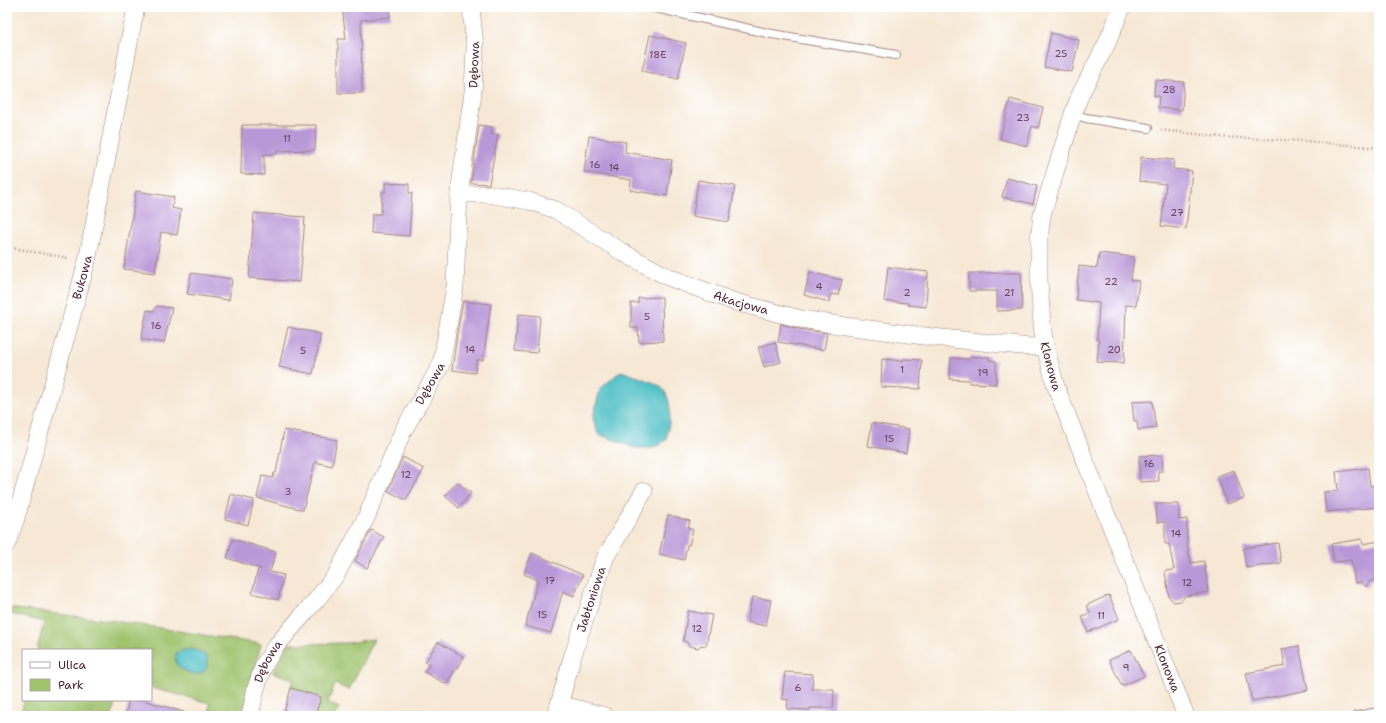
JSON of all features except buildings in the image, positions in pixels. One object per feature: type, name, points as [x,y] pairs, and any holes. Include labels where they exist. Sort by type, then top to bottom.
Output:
[{"type":"street","name":"Bukowa","points":[[7,543],[16,518],[87,261],[136,7]]},
{"type":"street","name":"Dębowa","points":[[250,716],[256,688],[264,665],[275,647],[336,575],[366,518],[404,431],[441,365],[455,287],[459,194],[473,92],[475,46],[471,7]]},
{"type":"street","name":"Klonowa","points":[[1122,7],[1073,114],[1042,215],[1039,239],[1039,280],[1042,325],[1045,346],[1056,387],[1186,716]]},
{"type":"street","name":"Akacjowa","points":[[459,194],[488,194],[528,201],[556,210],[622,252],[668,277],[742,303],[801,318],[845,326],[932,337],[1022,346],[1045,346]]},
{"type":"street","name":"Jabłoniowa","points":[[558,710],[572,658],[605,558],[644,491]]},
{"type":"street","points":[[558,710],[605,716]]},
{"type":"lane","points":[[651,7],[772,34],[896,55]]},
{"type":"lane","points":[[1073,114],[1086,118],[1148,128]]},
{"type":"lane","points":[[1357,716],[1379,712]]},
{"type":"path","points":[[1148,128],[1221,137],[1305,141],[1379,148]]},
{"type":"path","points":[[7,247],[87,261]]},
{"type":"green space","points":[[7,608],[109,620],[261,644],[243,716],[209,710],[210,703],[152,688],[152,649],[37,649],[44,622],[7,613]]},
{"type":"green space","points":[[374,639],[349,690],[335,684],[328,702],[339,708],[334,716],[315,716],[291,688],[294,679],[273,673],[287,646],[290,644],[347,643]]},
{"type":"green space","points":[[24,701],[116,701],[112,716],[21,715]]},
{"type":"water","points":[[621,371],[658,385],[665,392],[668,399],[670,412],[666,440],[654,448],[635,448],[598,434],[593,418],[600,389]]},
{"type":"water","points":[[190,649],[203,653],[206,656],[208,662],[205,671],[198,674],[192,674],[177,665],[177,652]]}]
